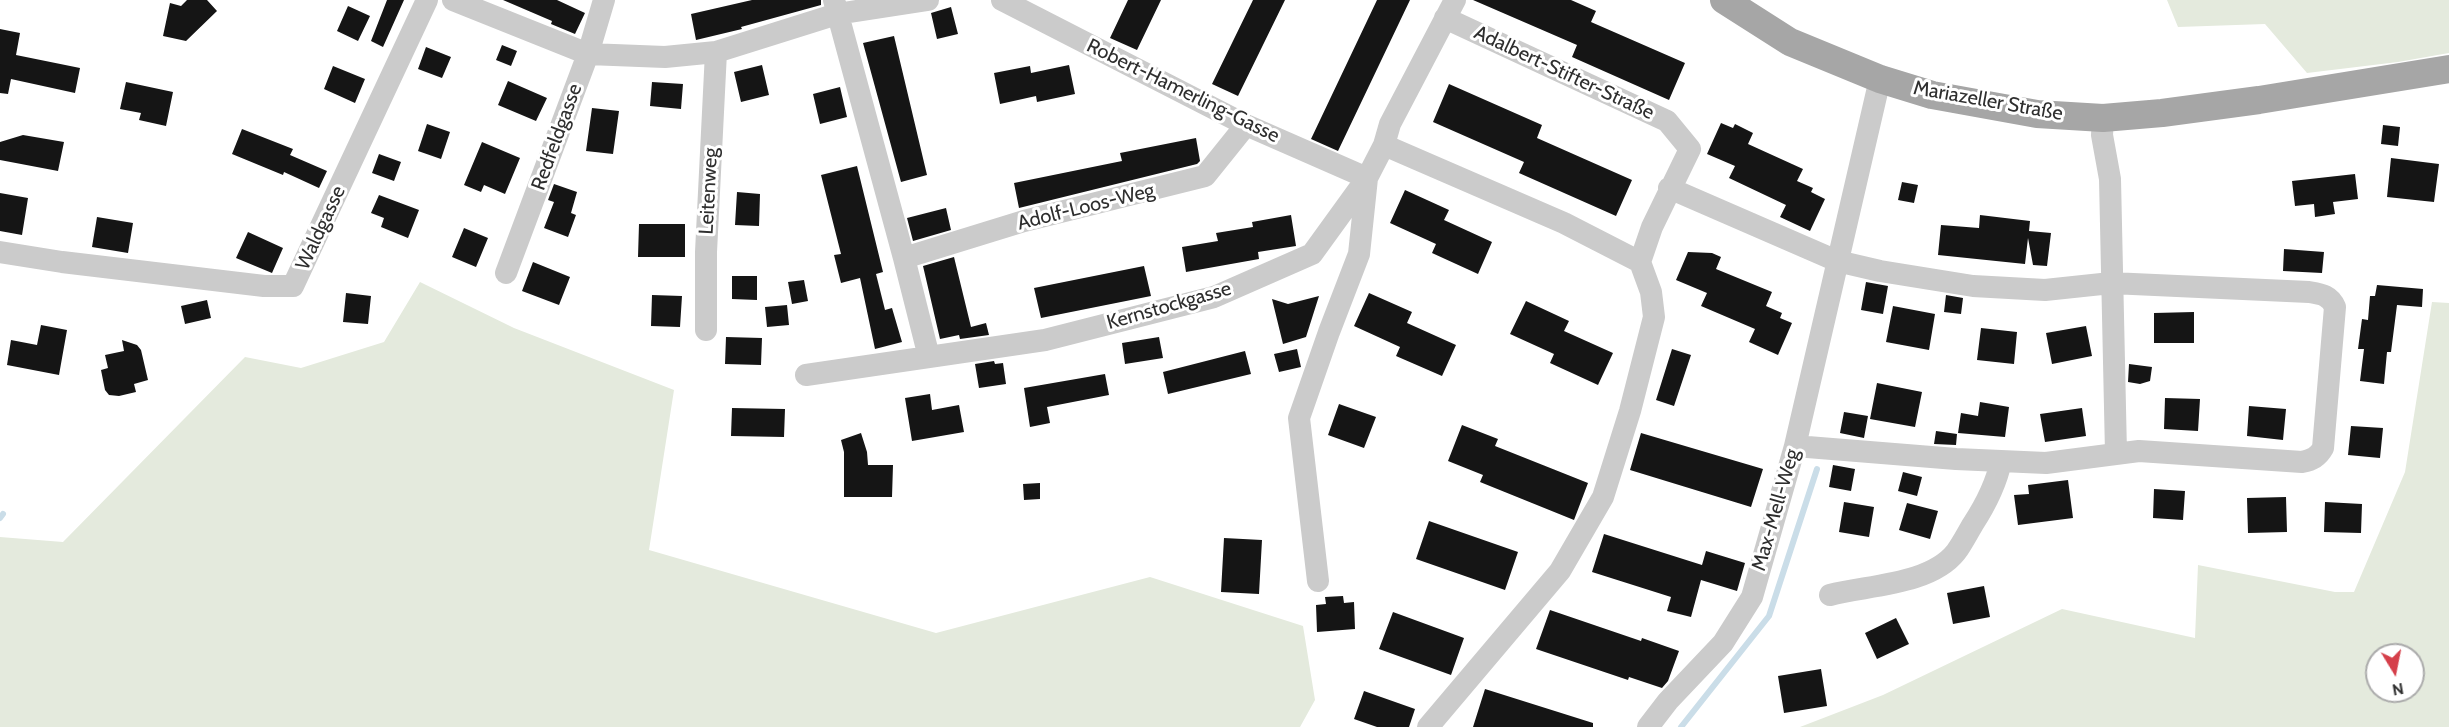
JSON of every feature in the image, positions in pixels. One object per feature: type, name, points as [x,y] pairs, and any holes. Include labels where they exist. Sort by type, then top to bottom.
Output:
[{"type":"main road","name":"Mariazeller Straße","points":[[1724,0],[1790,42],[1880,80],[1932,95],[2037,114],[2103,117],[2162,113],[2259,100],[2449,69]]},
{"type":"street","name":"Waldgasse","points":[[0,252],[264,286],[293,286],[427,0]]},
{"type":"street","points":[[453,0],[588,54],[665,57],[716,52],[836,7],[928,0]]},
{"type":"street","name":"Redfeldgasse","points":[[506,273],[588,54],[604,0]]},
{"type":"street","name":"Robert-Hamerling-Gasse","points":[[1002,0],[1246,124],[1367,178]]},
{"type":"street","points":[[836,7],[929,357]]},
{"type":"street","name":"Adalbert-Stifter-Straße","points":[[1318,581],[1299,418],[1359,254],[1367,178],[1384,145],[1390,124],[1450,9],[1667,121],[1690,149],[1669,188],[1640,262]]},
{"type":"street","name":"Leitenweg","points":[[706,330],[705,252],[716,52]]},
{"type":"street","name":"Max-Mell-Weg","points":[[1648,727],[1668,701],[1723,643],[1752,597],[1795,446],[1880,80]]},
{"type":"street","points":[[2103,117],[2102,135],[2110,179],[2116,453]]},
{"type":"street","name":"Adolf-Loos-Weg","points":[[904,258],[1024,221],[1205,176],[1246,124]]},
{"type":"street","points":[[1384,145],[1564,223],[1640,262],[1651,292],[1654,317],[1630,411],[1603,497],[1560,572],[1428,727]]},
{"type":"street","name":"Kernstockgasse","points":[[806,375],[1045,340],[1214,297],[1312,254],[1367,178]]},
{"type":"street","points":[[1669,188],[1837,261],[1880,271],[1973,286],[2045,290],[2111,283],[2309,292],[2325,295],[2333,301],[2335,307],[2323,448],[2316,458],[2302,462],[2139,451],[2046,463],[1795,446]]},
{"type":"street","points":[[1830,596],[1901,582],[1936,569],[1955,553],[1979,515],[1992,491],[2001,461]]},
{"type":"shaded area","points":[[2167,0],[2449,0],[2449,53],[2307,73],[2265,24],[2178,27]]},
{"type":"shaded area","points":[[420,282],[514,328],[674,390],[649,550],[936,633],[1150,577],[1303,626],[1315,700],[1300,727],[0,727],[0,537],[63,542],[245,357],[301,368],[384,342]]},
{"type":"shaded area","points":[[2432,302],[2449,303],[2449,727],[1800,727],[1883,695],[2062,609],[2195,638],[2198,565],[2335,592],[2354,592],[2405,472]]},
{"type":"building","points":[[187,0],[207,0],[217,11],[186,41],[163,36],[170,3],[181,6]]},
{"type":"building","points":[[387,0],[404,0],[383,47],[371,41]]},
{"type":"building","points":[[503,0],[557,0],[585,13],[575,34],[551,24],[552,21]]},
{"type":"building","points":[[752,0],[821,0],[821,5],[741,27],[742,29],[696,40],[691,14]]},
{"type":"building","points":[[1128,0],[1161,0],[1137,50],[1110,38]]},
{"type":"building","points":[[1253,0],[1285,0],[1238,96],[1212,84]]},
{"type":"building","points":[[1377,0],[1410,0],[1338,151],[1311,139]]},
{"type":"building","points":[[1473,0],[1571,0],[1596,11],[1591,22],[1685,63],[1669,100],[1572,57],[1577,45]]},
{"type":"building","points":[[348,6],[370,16],[358,41],[337,31]]},
{"type":"building","points":[[951,7],[958,34],[937,39],[931,13]]},
{"type":"building","points":[[0,29],[20,33],[16,55],[80,68],[75,93],[11,79],[8,94],[0,93]]},
{"type":"building","points":[[894,36],[927,175],[901,182],[863,43]]},
{"type":"building","points":[[502,45],[517,51],[511,66],[496,60]]},
{"type":"building","points":[[426,47],[451,57],[442,78],[418,69]]},
{"type":"building","points":[[762,65],[769,95],[741,102],[734,72]]},
{"type":"building","points":[[1069,65],[1075,94],[1037,102],[1036,96],[1000,104],[994,73],[1030,66],[1031,73]]},
{"type":"building","points":[[333,66],[365,79],[355,103],[324,89]]},
{"type":"building","points":[[508,81],[547,98],[536,121],[498,105]]},
{"type":"building","points":[[126,82],[173,92],[166,126],[139,120],[141,113],[120,109]]},
{"type":"building","points":[[652,82],[683,84],[681,109],[650,106]]},
{"type":"building","points":[[1449,84],[1542,125],[1537,138],[1632,180],[1616,216],[1519,173],[1524,162],[1433,122]]},
{"type":"building","points":[[840,87],[847,117],[820,124],[813,94]]},
{"type":"building","points":[[592,108],[619,111],[613,154],[586,151]]},
{"type":"building","points":[[1721,123],[1733,128],[1735,124],[1753,133],[1748,144],[1803,169],[1797,181],[1813,188],[1811,192],[1825,199],[1810,231],[1780,217],[1786,205],[1729,178],[1735,166],[1707,154]]},
{"type":"building","points":[[427,124],[450,132],[441,159],[418,151]]},
{"type":"building","points":[[2383,125],[2400,127],[2398,146],[2381,144]]},
{"type":"building","points":[[242,129],[293,149],[290,155],[327,171],[319,188],[284,172],[283,175],[232,154]]},
{"type":"building","points":[[23,135],[64,142],[58,171],[0,160],[0,142]]},
{"type":"building","points":[[1196,138],[1200,161],[1197,164],[1019,208],[1014,183],[1122,161],[1120,153]]},
{"type":"building","points":[[482,142],[520,158],[505,194],[484,185],[481,192],[464,185]]},
{"type":"building","points":[[379,154],[401,162],[394,181],[372,173]]},
{"type":"building","points":[[2391,158],[2439,164],[2434,202],[2387,197]]},
{"type":"building","points":[[857,166],[883,272],[876,274],[885,310],[892,308],[902,342],[875,349],[860,278],[841,283],[834,255],[841,254],[821,175]]},
{"type":"building","points":[[2355,174],[2358,199],[2333,202],[2335,214],[2315,217],[2314,204],[2295,206],[2292,181]]},
{"type":"building","points":[[1902,182],[1918,185],[1914,203],[1898,200]]},
{"type":"building","points":[[554,184],[577,192],[571,213],[576,215],[568,237],[544,228],[554,202],[548,200]]},
{"type":"building","points":[[1405,190],[1449,210],[1444,220],[1492,242],[1478,274],[1432,253],[1436,244],[1390,223]]},
{"type":"building","points":[[737,192],[760,194],[759,226],[735,225]]},
{"type":"building","points":[[0,193],[28,198],[22,235],[0,231]]},
{"type":"building","points":[[379,195],[419,210],[408,238],[381,227],[384,218],[371,213]]},
{"type":"building","points":[[946,208],[951,230],[913,241],[907,218]]},
{"type":"building","points":[[1291,215],[1296,246],[1258,252],[1259,259],[1186,272],[1182,247],[1218,241],[1216,233],[1253,227],[1252,222]]},
{"type":"building","points":[[1980,215],[2030,221],[2029,231],[2051,233],[2047,266],[2033,265],[2028,238],[2025,264],[1938,255],[1941,225],[1979,228]]},
{"type":"building","points":[[97,217],[133,223],[128,253],[92,247]]},
{"type":"building","points":[[639,224],[685,224],[685,257],[638,257]]},
{"type":"building","points":[[464,228],[488,238],[476,267],[452,257]]},
{"type":"building","points":[[248,232],[283,248],[272,273],[236,258]]},
{"type":"building","points":[[2284,249],[2324,252],[2322,273],[2283,271]]},
{"type":"building","points":[[1688,252],[1712,253],[1721,257],[1716,269],[1772,292],[1766,306],[1782,313],[1780,318],[1792,323],[1778,355],[1749,342],[1755,329],[1701,306],[1707,293],[1676,280]]},
{"type":"building","points":[[954,257],[971,327],[986,323],[989,335],[960,339],[959,335],[940,339],[923,266]]},
{"type":"building","points":[[533,262],[570,277],[559,305],[522,291]]},
{"type":"building","points":[[1144,266],[1151,296],[1041,318],[1034,288]]},
{"type":"building","points":[[732,276],[757,276],[757,300],[732,299]]},
{"type":"building","points":[[804,280],[808,301],[792,304],[788,282]]},
{"type":"building","points":[[1866,282],[1888,286],[1883,314],[1861,310]]},
{"type":"building","points":[[2377,285],[2423,289],[2422,307],[2397,305],[2391,352],[2387,352],[2384,384],[2360,381],[2364,349],[2358,349],[2362,319],[2368,320],[2370,296],[2375,296]]},
{"type":"building","points":[[346,293],[371,296],[368,324],[343,322]]},
{"type":"building","points":[[1369,293],[1412,312],[1407,323],[1456,345],[1442,376],[1396,356],[1400,347],[1354,326]]},
{"type":"building","points":[[652,295],[682,296],[680,327],[651,326]]},
{"type":"building","points":[[1946,295],[1963,298],[1961,314],[1944,312]]},
{"type":"building","points":[[1319,296],[1306,337],[1283,344],[1272,299],[1288,304]]},
{"type":"building","points":[[207,300],[211,318],[185,324],[181,306]]},
{"type":"building","points":[[1526,301],[1569,321],[1564,331],[1613,353],[1598,385],[1550,363],[1554,354],[1510,334]]},
{"type":"building","points":[[787,305],[789,325],[767,327],[765,307]]},
{"type":"building","points":[[1893,306],[1935,314],[1929,350],[1886,342]]},
{"type":"building","points":[[2194,312],[2194,343],[2154,343],[2154,313]]},
{"type":"building","points":[[41,325],[67,330],[59,375],[7,365],[11,340],[37,345]]},
{"type":"building","points":[[2086,326],[2092,356],[2052,364],[2046,333]]},
{"type":"building","points":[[1981,328],[2017,332],[2014,364],[1977,360]]},
{"type":"building","points":[[726,337],[762,338],[761,365],[725,364]]},
{"type":"building","points":[[1159,337],[1163,358],[1125,364],[1122,343]]},
{"type":"building","points":[[122,340],[137,345],[141,350],[148,380],[134,384],[136,392],[119,396],[109,395],[105,390],[101,370],[108,368],[105,355],[124,351]]},
{"type":"building","points":[[1297,349],[1301,367],[1279,372],[1274,354]]},
{"type":"building","points":[[1672,349],[1691,355],[1674,406],[1656,400]]},
{"type":"building","points":[[1245,351],[1251,374],[1168,394],[1163,372]]},
{"type":"building","points":[[994,361],[995,364],[1003,363],[1006,384],[979,388],[975,364]]},
{"type":"building","points":[[2129,364],[2152,367],[2150,381],[2140,384],[2128,382]]},
{"type":"building","points":[[1105,374],[1109,395],[1047,407],[1050,423],[1030,427],[1024,388]]},
{"type":"building","points":[[1877,383],[1922,392],[1915,427],[1870,419]]},
{"type":"building","points":[[930,394],[932,410],[959,405],[964,432],[912,441],[905,398]]},
{"type":"building","points":[[2165,398],[2200,399],[2198,431],[2164,429]]},
{"type":"building","points":[[1980,402],[2009,407],[2005,437],[1958,433],[1961,413],[1978,416]]},
{"type":"building","points":[[1339,404],[1376,417],[1364,448],[1328,435]]},
{"type":"building","points":[[2249,406],[2286,409],[2283,440],[2247,436]]},
{"type":"building","points":[[732,408],[785,409],[784,437],[731,436]]},
{"type":"building","points":[[2082,408],[2086,436],[2045,442],[2040,414]]},
{"type":"building","points":[[1844,412],[1868,416],[1864,438],[1840,433]]},
{"type":"building","points":[[1462,425],[1498,439],[1495,446],[1588,483],[1574,520],[1480,482],[1483,475],[1448,461]]},
{"type":"building","points":[[2351,426],[2383,428],[2380,458],[2348,455]]},
{"type":"building","points":[[1936,431],[1957,434],[1956,445],[1934,444]]},
{"type":"building","points":[[861,433],[867,452],[868,465],[893,465],[892,497],[844,497],[844,452],[841,440]]},
{"type":"building","points":[[1641,433],[1763,469],[1751,507],[1630,470]]},
{"type":"building","points":[[1833,465],[1855,469],[1851,491],[1829,487]]},
{"type":"building","points":[[1903,472],[1922,477],[1917,496],[1898,491]]},
{"type":"building","points":[[2068,480],[2073,518],[2018,525],[2014,495],[2029,494],[2028,485]]},
{"type":"building","points":[[1040,483],[1040,499],[1024,500],[1023,484]]},
{"type":"building","points":[[2154,489],[2185,491],[2183,520],[2153,518]]},
{"type":"building","points":[[2286,497],[2287,532],[2248,533],[2247,498]]},
{"type":"building","points":[[1844,502],[1874,507],[1869,537],[1839,532]]},
{"type":"building","points":[[2325,502],[2362,504],[2361,533],[2324,532]]},
{"type":"building","points":[[1907,503],[1938,511],[1930,539],[1899,530]]},
{"type":"building","points":[[1429,521],[1518,552],[1505,590],[1416,559]]},
{"type":"building","points":[[1604,534],[1702,565],[1706,551],[1745,563],[1737,591],[1701,580],[1691,617],[1667,611],[1671,597],[1592,572]]},
{"type":"building","points":[[1224,538],[1262,540],[1259,594],[1221,592]]},
{"type":"building","points":[[1984,586],[1990,617],[1953,624],[1947,593]]},
{"type":"building","points":[[1343,596],[1344,603],[1354,602],[1355,629],[1317,632],[1316,605],[1326,604],[1325,597]]},
{"type":"building","points":[[1550,610],[1641,641],[1642,638],[1679,651],[1668,681],[1662,688],[1629,677],[1628,680],[1536,649]]},
{"type":"building","points":[[1393,612],[1464,638],[1451,675],[1379,649]]},
{"type":"building","points":[[1896,618],[1909,644],[1877,659],[1865,633]]},
{"type":"building","points":[[1821,669],[1827,706],[1784,713],[1778,676]]},
{"type":"building","points":[[1485,689],[1593,723],[1593,727],[1473,727]]},
{"type":"building","points":[[1364,691],[1415,709],[1409,727],[1377,727],[1354,719]]},
{"type":"waterway","points":[[1681,727],[1769,616],[1817,469]]},
{"type":"waterway","points":[[0,518],[3,514]]}]
